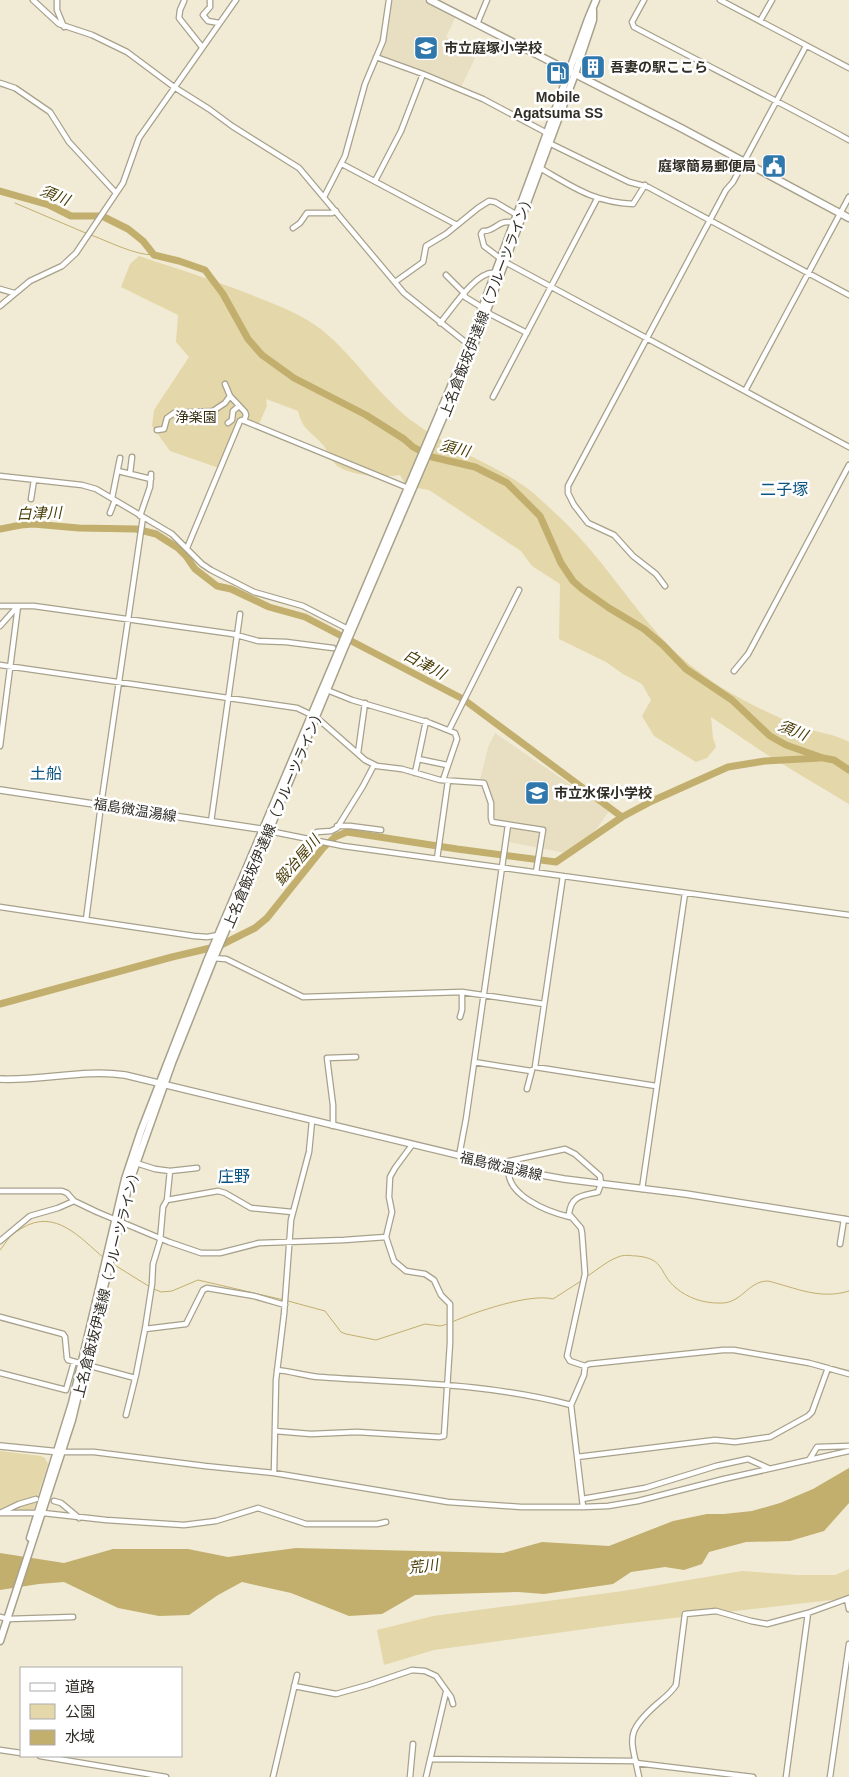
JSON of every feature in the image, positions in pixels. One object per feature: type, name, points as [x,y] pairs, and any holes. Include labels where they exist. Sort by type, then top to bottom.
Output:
[{"type":"main road","points":[[430,0],[443,3],[477,24],[744,161],[849,218]]},
{"type":"main road","name":"上名倉飯坂伊達線（フルーツライン）","points":[[484,310],[496,273],[503,260],[516,215],[593,20],[596,0]]},
{"type":"main road","name":"上名倉飯坂伊達線（フルーツライン）","points":[[60,1452],[80,1364],[117,1220],[125,1179],[220,937],[314,716],[338,650],[349,631],[471,346],[540,168],[572,73]]},
{"type":"main road","name":"上名倉飯坂伊達線（フルーツライン）","points":[[349,631],[408,488],[420,466]]},
{"type":"main road","name":"上名倉飯坂伊達線（フルーツライン）","points":[[314,716],[327,690],[338,650]]},
{"type":"main road","name":"福島微温湯線","points":[[0,790],[266,830]]},
{"type":"main road","name":"福島微温湯線","points":[[0,1079],[38,1078],[97,1072],[125,1075],[564,1180],[686,1194],[846,1219]]},
{"type":"main road","name":"上名倉飯坂伊達線（フルーツライン）","points":[[117,1220],[162,1085]]},
{"type":"main road","name":"上名倉飯坂伊達線（フルーツライン）","points":[[0,1630],[77,1404],[80,1364]]},
{"type":"main road","points":[[0,1446],[60,1452]]},
{"type":"main road","name":"上名倉飯坂伊達線（フルーツライン）","points":[[0,1641],[5,1617]]},
{"type":"street","points":[[33,0],[64,27],[92,35],[127,52],[174,87],[299,168],[404,293],[471,346]]},
{"type":"street","points":[[57,0],[57,10],[64,27]]},
{"type":"street","points":[[210,0],[210,7],[203,15],[208,21],[219,23]]},
{"type":"street","points":[[0,306],[32,280],[62,266],[73,256],[126,177],[138,142],[174,87],[236,0]]},
{"type":"street","points":[[324,197],[342,164],[365,84],[383,41],[389,0]]},
{"type":"street","points":[[477,24],[487,0]]},
{"type":"street","points":[[644,0],[632,22],[634,27],[734,80],[777,100],[849,140]]},
{"type":"street","points":[[720,0],[849,68]]},
{"type":"street","points":[[760,21],[772,0]]},
{"type":"street","points":[[184,1],[179,18],[202,47]]},
{"type":"street","points":[[665,586],[656,574],[632,556],[614,535],[588,523],[574,505],[568,489],[710,220],[806,46]]},
{"type":"street","points":[[376,57],[483,99],[547,133]]},
{"type":"street","points":[[375,181],[401,131],[423,74]]},
{"type":"street","points":[[0,83],[15,88],[50,112],[68,142],[116,193]]},
{"type":"street","points":[[549,143],[629,182],[645,185],[849,295]]},
{"type":"street","points":[[342,164],[457,225]]},
{"type":"street","points":[[540,168],[584,194],[598,199],[633,204],[645,185]]},
{"type":"street","points":[[745,391],[849,197]]},
{"type":"street","points":[[492,397],[598,199]]},
{"type":"street","points":[[395,282],[424,261],[426,246],[478,208],[491,201],[516,215]]},
{"type":"street","points":[[293,228],[300,223],[307,213],[332,213],[336,211]]},
{"type":"street","points":[[514,223],[502,222],[490,230],[483,231],[481,233],[484,246],[503,260],[551,287],[849,447]]},
{"type":"street","points":[[440,323],[468,289],[485,273],[496,273]]},
{"type":"street","points":[[446,275],[465,297],[484,310],[527,333]]},
{"type":"street","points":[[0,290],[14,293]]},
{"type":"street","points":[[187,548],[240,421],[244,420],[246,415],[230,396],[225,384]]},
{"type":"street","points":[[158,430],[164,429],[167,418],[174,413],[213,411],[225,403],[230,396]]},
{"type":"street","points":[[228,423],[232,420],[233,411],[238,406]]},
{"type":"street","points":[[244,420],[408,488]]},
{"type":"street","points":[[130,473],[132,456]]},
{"type":"street","points":[[110,513],[120,458]]},
{"type":"street","points":[[734,671],[748,654],[849,465]]},
{"type":"street","points":[[86,920],[141,516],[151,476],[118,471]]},
{"type":"street","points":[[0,476],[88,486],[96,489],[172,534],[206,567],[249,590],[303,606],[349,631]]},
{"type":"street","points":[[31,499],[34,480]]},
{"type":"street","points":[[449,730],[519,590]]},
{"type":"street","points":[[0,606],[34,606],[233,634],[258,641],[286,642],[338,650]]},
{"type":"street","points":[[0,626],[18,606]]},
{"type":"street","points":[[0,746],[18,606]]},
{"type":"street","points":[[211,822],[240,614]]},
{"type":"street","points":[[0,665],[292,707],[314,716],[365,760],[374,765],[402,769],[445,781],[484,783],[491,802],[492,822],[543,830],[536,872]]},
{"type":"street","points":[[327,690],[455,733],[457,737],[446,765],[437,859]]},
{"type":"street","points":[[358,753],[365,703]]},
{"type":"street","points":[[415,773],[426,722]]},
{"type":"street","points":[[418,759],[446,765]]},
{"type":"street","points":[[312,840],[317,832],[331,831],[338,826],[374,765]]},
{"type":"street","points":[[459,1156],[508,825]]},
{"type":"street","points":[[338,826],[380,830]]},
{"type":"street","points":[[266,830],[312,840],[437,859],[849,915]]},
{"type":"street","points":[[527,1089],[533,1069],[544,1004],[563,876]]},
{"type":"street","points":[[642,1188],[685,893]]},
{"type":"street","points":[[0,907],[194,936],[220,937]]},
{"type":"street","points":[[212,957],[226,959],[303,997],[462,992],[544,1004]]},
{"type":"street","points":[[460,1017],[462,992]]},
{"type":"street","points":[[333,1126],[333,1105],[327,1058],[356,1057]]},
{"type":"street","points":[[474,1062],[656,1086]]},
{"type":"street","points":[[274,1473],[277,1370],[285,1305],[292,1212],[308,1156],[312,1121]]},
{"type":"street","points":[[275,1431],[310,1434],[357,1432],[443,1437],[448,1384],[450,1304],[441,1295],[434,1280],[425,1274],[406,1271],[394,1261],[386,1237],[392,1212],[389,1197],[390,1177],[412,1144]]},
{"type":"street","points":[[494,1164],[569,1150],[600,1176],[601,1184],[598,1192],[580,1196],[571,1203],[570,1217]]},
{"type":"street","points":[[514,1161],[508,1168],[514,1187],[524,1197],[546,1210],[570,1217],[577,1223],[582,1233],[585,1274],[567,1358],[570,1361],[585,1366],[589,1364],[723,1350],[760,1354],[849,1374]]},
{"type":"street","points":[[136,1163],[170,1171],[198,1168]]},
{"type":"street","points":[[126,1415],[145,1329],[153,1264],[160,1238],[163,1207],[167,1200],[170,1171]]},
{"type":"street","points":[[0,1191],[62,1191],[67,1193],[74,1201],[117,1220],[194,1252],[205,1254],[220,1253],[251,1244],[386,1237]]},
{"type":"street","points":[[167,1200],[209,1192],[221,1192],[251,1208],[292,1212]]},
{"type":"street","points":[[0,1241],[30,1216],[74,1201]]},
{"type":"street","points":[[840,1244],[846,1219]]},
{"type":"street","points":[[145,1329],[186,1324],[203,1290],[207,1288],[254,1296],[285,1305]]},
{"type":"street","points":[[0,1317],[63,1334],[66,1337],[67,1358],[80,1364],[135,1378]]},
{"type":"street","points":[[0,1373],[66,1390],[71,1375],[80,1364]]},
{"type":"street","points":[[583,1507],[571,1405],[584,1375],[585,1366]]},
{"type":"street","points":[[577,1457],[715,1440],[735,1442],[770,1438],[811,1414],[828,1368]]},
{"type":"street","points":[[277,1370],[317,1376],[448,1384],[510,1392],[571,1405]]},
{"type":"street","points":[[71,1375],[78,1378]]},
{"type":"street","points":[[809,1460],[817,1447],[849,1446]]},
{"type":"street","points":[[60,1452],[94,1452],[274,1473],[448,1502],[515,1506],[583,1507],[608,1506],[638,1501],[768,1468],[849,1451]]},
{"type":"street","points":[[582,1499],[645,1488],[716,1466],[748,1459],[768,1468]]},
{"type":"street","points":[[0,1513],[27,1501],[36,1500]]},
{"type":"street","points":[[54,1501],[61,1503],[79,1518]]},
{"type":"street","points":[[0,1513],[184,1525],[216,1521],[258,1508],[306,1524],[377,1524],[386,1522]]},
{"type":"street","points":[[639,1777],[631,1737],[635,1728],[648,1712],[676,1685],[685,1614],[716,1611],[767,1624],[808,1613],[848,1599],[849,1609]]},
{"type":"street","points":[[786,1777],[808,1613]]},
{"type":"street","points":[[5,1617],[73,1618]]},
{"type":"street","points":[[830,1777],[849,1644]]},
{"type":"street","points":[[294,1686],[336,1694],[412,1670],[425,1670],[436,1676],[451,1697],[453,1704]]},
{"type":"street","points":[[273,1777],[296,1675]]},
{"type":"street","points":[[426,1777],[446,1692]]},
{"type":"street","points":[[410,1777],[413,1744]]},
{"type":"street","points":[[0,1750],[20,1753]]},
{"type":"street","points":[[46,1757],[166,1777]]},
{"type":"street","points":[[430,1759],[636,1762],[753,1777]]},
{"type":"shaded area","name":"市立庭塚小学校","points":[[393,0],[423,0],[456,16],[446,37],[478,52],[461,87],[381,57],[380,55],[386,44]]},
{"type":"shaded area","name":"市立水保小学校","points":[[495,733],[609,811],[598,827],[571,854],[508,842],[511,824],[494,821],[494,803],[486,783],[480,780],[488,747]]},
{"type":"green space","name":"浄楽園","points":[[139,256],[249,294],[286,309],[308,321],[334,341],[388,400],[412,421],[446,443],[511,477],[531,491],[576,534],[601,562],[652,628],[698,671],[735,695],[763,710],[803,727],[849,742],[849,804],[769,756],[711,717],[716,747],[707,758],[696,762],[654,736],[642,716],[651,700],[642,684],[606,662],[559,639],[560,584],[532,566],[521,551],[429,490],[406,486],[400,475],[369,476],[339,467],[334,463],[323,445],[302,423],[298,411],[266,399],[267,406],[259,424],[242,418],[238,420],[219,468],[170,451],[152,426],[154,410],[189,357],[176,342],[178,315],[121,287],[130,264]]},
{"type":"green space","points":[[0,1451],[45,1458],[48,1464],[33,1511],[0,1512]]},
{"type":"green space","points":[[849,1569],[849,1596],[840,1599],[621,1624],[434,1650],[384,1665],[377,1630],[433,1616],[623,1591],[742,1571],[797,1575],[835,1575]]},
{"type":"water","name":"荒川","points":[[849,1468],[849,1503],[824,1531],[790,1541],[746,1542],[709,1552],[702,1564],[684,1570],[665,1567],[631,1572],[613,1584],[544,1594],[518,1592],[415,1595],[382,1614],[349,1616],[291,1593],[242,1582],[218,1595],[189,1615],[159,1616],[118,1608],[64,1582],[0,1590],[0,1553],[64,1563],[113,1549],[188,1549],[228,1557],[296,1548],[503,1553],[542,1542],[609,1546],[673,1521],[707,1514],[752,1511],[780,1503],[813,1489]]},
{"type":"waterway","name":"須川","points":[[0,191],[49,205],[71,216],[102,216],[128,229],[143,241],[154,255],[205,270],[223,294],[248,339],[262,355],[294,378],[366,415],[404,439],[413,447],[432,457],[475,467],[507,483],[540,516],[561,563],[573,581],[582,589],[644,629],[663,645],[686,669],[732,700],[770,736],[786,745],[834,760],[849,770]]},
{"type":"waterway","points":[[15,203],[88,234]]},
{"type":"waterway","points":[[91,235],[130,251],[154,255]]},
{"type":"waterway","name":"白津川","points":[[0,529],[33,524],[79,528],[136,529],[156,534],[178,548],[195,569],[217,586],[231,589],[269,607],[305,617],[463,699],[622,817]]},
{"type":"waterway","name":"鍛冶屋川","points":[[0,1004],[219,946],[255,928],[267,918],[323,848],[335,837],[347,832],[556,862],[622,817],[652,801],[728,767],[765,761],[820,758]]},
{"type":"waterway","points":[[0,1250],[11,1236],[22,1228],[46,1221],[57,1223],[67,1228],[104,1258]]},
{"type":"waterway","points":[[586,1277],[606,1263],[628,1255],[653,1260],[670,1282],[681,1292],[707,1302],[726,1303],[739,1297],[755,1285],[768,1281],[818,1294],[849,1291]]},
{"type":"waterway","points":[[113,1264],[150,1287]]},
{"type":"waterway","points":[[154,1289],[161,1292],[172,1291],[198,1280],[284,1300]]},
{"type":"waterway","points":[[452,1322],[474,1313],[517,1301],[543,1298],[553,1299],[581,1281]]},
{"type":"waterway","points":[[288,1301],[325,1311],[341,1332],[376,1340],[425,1324],[440,1326],[448,1324]]},
{"type":"place","name":"市立庭塚小学校","points":[[426,48]]},
{"type":"place","name":"吾妻の駅ここら","points":[[593,67]]},
{"type":"place","name":"Mobile Agatsuma SS","points":[[558,73]]},
{"type":"place","name":"庭塚簡易郵便局","points":[[774,166]]},
{"type":"place","name":"市立水保小学校","points":[[537,793]]},
{"type":"district","name":"二子塚","points":[[784,489]]},
{"type":"district","name":"土船","points":[[46,773]]},
{"type":"district","name":"庄野","points":[[234,1176]]}]
